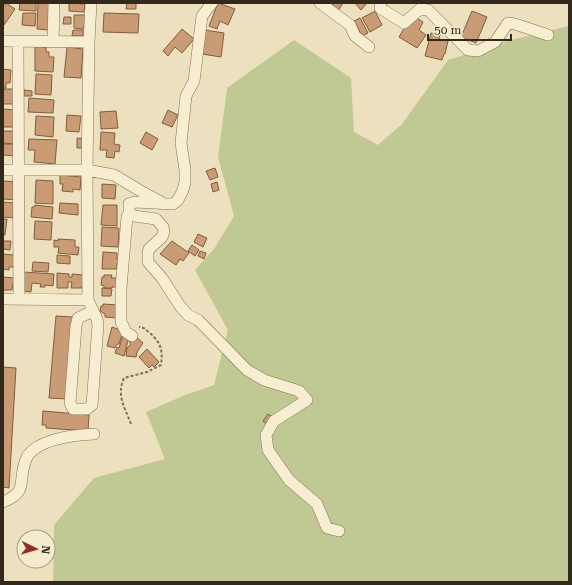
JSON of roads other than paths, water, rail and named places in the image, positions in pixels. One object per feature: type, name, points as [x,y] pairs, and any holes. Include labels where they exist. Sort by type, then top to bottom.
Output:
[{"type":"street","points":[[53,41],[54,3]]},
{"type":"street","points":[[90,3],[87,170],[88,300],[93,311],[98,325],[92,404],[87,409],[74,409],[70,403],[76,326],[78,318],[93,311]]},
{"type":"street","points":[[132,336],[126,332],[121,322],[121,288],[127,217],[130,213],[129,204],[134,202],[173,204],[178,200],[183,190],[185,170],[181,143],[186,96],[194,81],[202,16],[212,3]]},
{"type":"street","points":[[320,3],[350,25],[355,36],[369,48]]},
{"type":"street","points":[[381,3],[380,8],[404,23],[420,9],[428,10],[468,50],[478,51],[495,42],[508,23],[516,24],[548,35]]},
{"type":"street","points":[[3,41],[89,42]]},
{"type":"street","points":[[18,41],[19,299]]},
{"type":"street","points":[[3,170],[87,170],[114,175],[138,190],[166,204]]},
{"type":"street","points":[[130,213],[134,216],[156,219],[163,227],[164,232],[162,236],[149,248],[148,262],[162,278],[180,306],[188,315],[198,320],[247,370],[264,380],[299,391],[307,400],[274,422],[266,435],[268,450],[289,480],[317,504],[327,528],[339,532]]},
{"type":"street","points":[[3,299],[88,300]]},
{"type":"street","points":[[3,502],[17,494],[22,487],[23,470],[29,454],[33,451],[56,439],[68,436],[94,434]]}]
